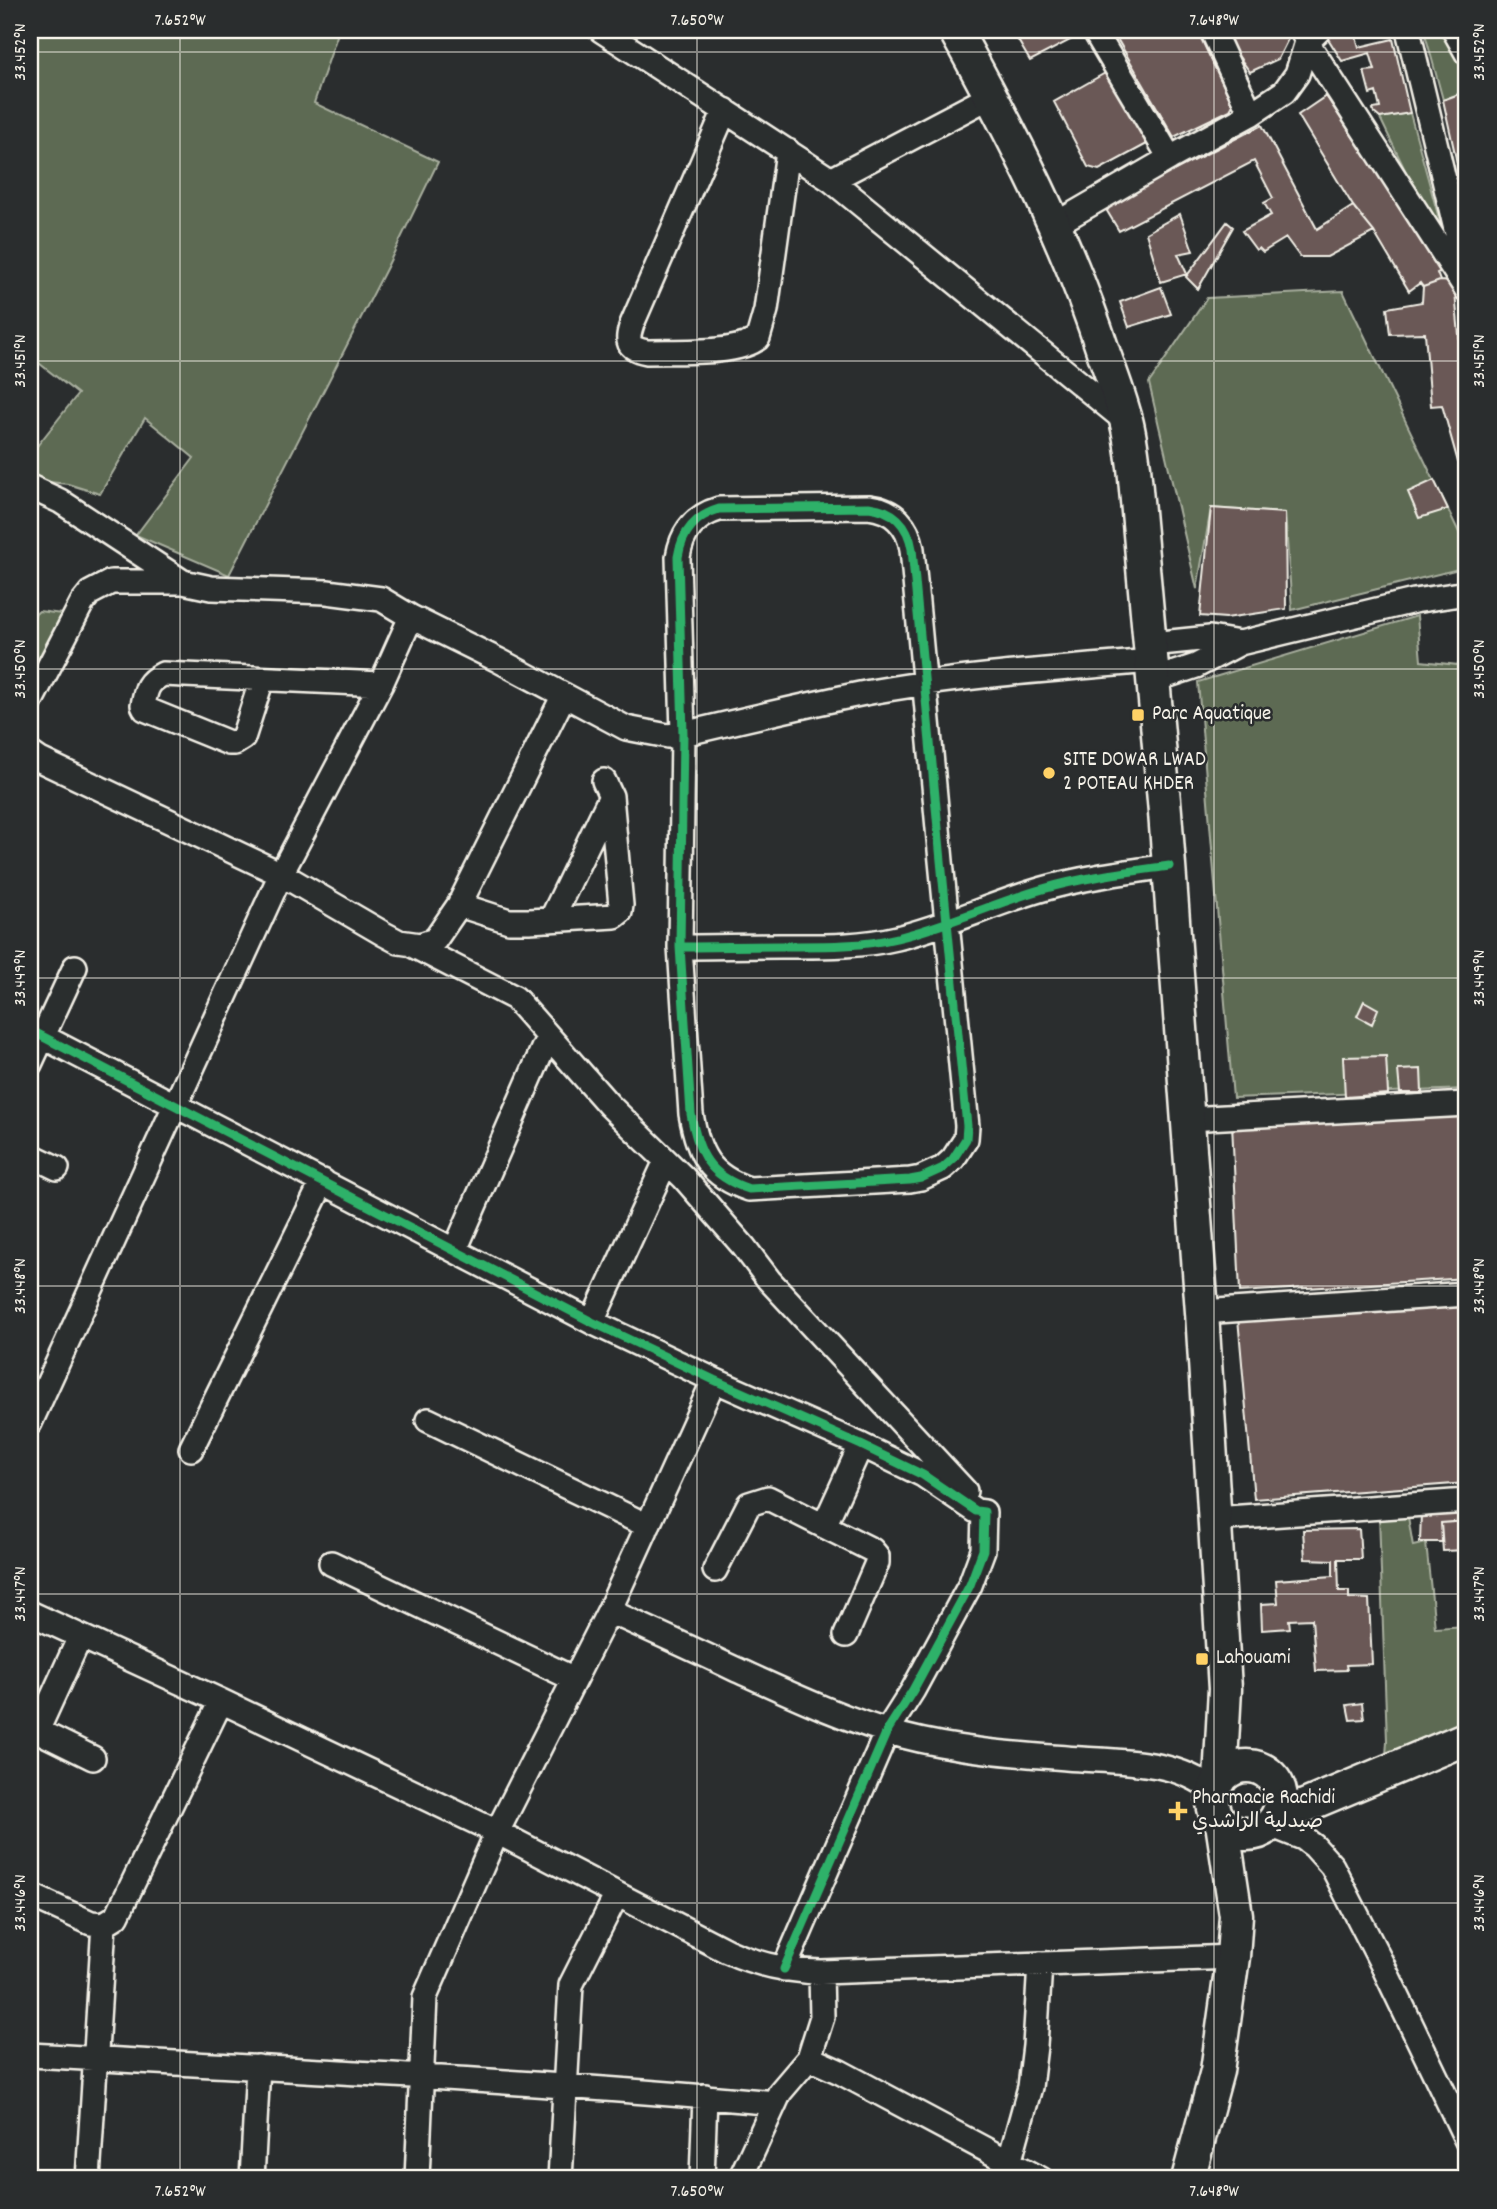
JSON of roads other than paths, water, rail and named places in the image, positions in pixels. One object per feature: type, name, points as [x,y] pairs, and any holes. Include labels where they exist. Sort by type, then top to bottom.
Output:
[{"type":"main road","points":[[955,30],[1056,224],[1092,314],[1127,422],[1134,467],[1188,1119],[1225,1689],[1213,1804],[1222,1823],[1234,1832],[1248,1834],[1271,1816],[1340,1792],[1467,1738]]},
{"type":"main road","points":[[1225,1689],[1256,1768]]},
{"type":"main road","points":[[1217,1785],[1227,1773],[1237,1768],[1256,1768],[1267,1773],[1271,1816],[1236,1915]]},
{"type":"main road","points":[[1188,2179],[1217,2071],[1233,1957],[1236,1915],[1222,1823]]},
{"type":"street","points":[[600,30],[831,180],[1127,422]]},
{"type":"street","points":[[1094,30],[1170,158]]},
{"type":"street","points":[[1212,30],[1251,114]]},
{"type":"street","points":[[1408,30],[1467,275]]},
{"type":"street","points":[[1454,30],[1467,53]]},
{"type":"street","points":[[1056,224],[1251,114],[1284,92],[1297,74],[1309,34]]},
{"type":"street","points":[[1309,34],[1467,290]]},
{"type":"street","points":[[831,180],[991,96]]},
{"type":"street","points":[[725,110],[632,324],[628,336],[636,350],[647,352],[725,349],[747,345],[758,338],[767,301],[788,151]]},
{"type":"street","points":[[30,487],[60,501],[183,582]]},
{"type":"street","points":[[869,507],[879,508],[895,517],[907,531],[912,549],[924,685],[967,1126],[966,1139],[961,1150],[943,1168],[910,1181],[749,1189],[729,1183],[713,1170],[695,1134],[691,1114],[680,947],[683,734],[678,557],[679,545],[690,526],[699,518],[719,509],[869,507]]},
{"type":"street","points":[[30,703],[82,603],[90,593],[111,582],[183,582],[211,588],[276,589],[381,599],[626,728],[668,736],[861,694],[924,685],[1016,673],[1152,662],[1196,666],[1240,643],[1414,601],[1467,593]]},
{"type":"street","points":[[30,1423],[281,874],[381,684],[411,617]]},
{"type":"street","points":[[1152,662],[1210,638],[1240,643]]},
{"type":"street","points":[[262,679],[243,738],[235,743],[229,744],[145,709],[143,705],[148,685],[163,674],[381,684]]},
{"type":"street","points":[[30,753],[64,772],[281,874],[399,942],[419,945],[435,940],[459,905],[564,695]]},
{"type":"street","points":[[459,905],[509,921],[551,920],[615,916],[620,912],[621,905],[607,788],[551,920]]},
{"type":"street","points":[[680,947],[850,945],[898,938],[1045,888],[1169,866]]},
{"type":"street","points":[[410,944],[515,998],[609,1105],[729,1229],[769,1280],[984,1512],[983,1550],[970,1585],[939,1644],[887,1731],[784,1969]]},
{"type":"street","points":[[30,1064],[36,1033],[75,967]]},
{"type":"street","points":[[36,1033],[592,1322],[923,1475],[976,1511],[984,1512]]},
{"type":"street","points":[[456,1250],[548,1037]]},
{"type":"street","points":[[1188,1119],[1467,1104]]},
{"type":"street","points":[[30,1155],[57,1168]]},
{"type":"street","points":[[592,1322],[666,1161]]},
{"type":"street","points":[[191,1449],[323,1181]]},
{"type":"street","points":[[1202,1312],[1467,1294]]},
{"type":"street","points":[[417,2179],[425,1997],[497,1832],[609,1611],[714,1380]]},
{"type":"street","points":[[428,1420],[648,1526]]},
{"type":"street","points":[[824,1526],[861,1445]]},
{"type":"street","points":[[715,1570],[749,1504],[759,1500],[768,1499],[873,1550],[877,1563],[846,1635]]},
{"type":"street","points":[[1214,1519],[1467,1501]]},
{"type":"street","points":[[331,1563],[574,1679]]},
{"type":"street","points":[[609,1611],[779,1689],[857,1722],[887,1731],[960,1748],[1153,1766],[1191,1775],[1217,1785]]},
{"type":"street","points":[[30,1613],[497,1832],[727,1951],[764,1965],[821,1972],[1233,1957]]},
{"type":"street","points":[[80,1637],[33,1729],[93,1758]]},
{"type":"street","points":[[30,1895],[91,1923],[104,1924],[117,1916],[221,1701]]},
{"type":"street","points":[[1271,1816],[1303,1838],[1332,1866],[1467,2141]]},
{"type":"street","points":[[560,2179],[571,1985],[617,1894]]},
{"type":"street","points":[[88,2179],[104,1924]]},
{"type":"street","points":[[1009,2163],[1030,2087],[1040,1964]]},
{"type":"street","points":[[740,2179],[780,2092],[809,2058],[821,2017],[821,1972]]},
{"type":"street","points":[[30,2055],[565,2085],[775,2103]]},
{"type":"street","points":[[809,2058],[1041,2179]]},
{"type":"street","points":[[252,2179],[258,2067]]},
{"type":"street","points":[[702,2179],[705,2096]]},
{"type":"place","name":"Parc Aquatique","points":[[1138,715]]},
{"type":"place","name":"SITE DOWAR LWAD 2 POTEAU KHDER","points":[[1049,773]]},
{"type":"place","name":"Lahouami","points":[[1202,1659]]},
{"type":"place","name":"Pharmacie Rachidi صيدلية الراشدي","points":[[1178,1811]]}]
